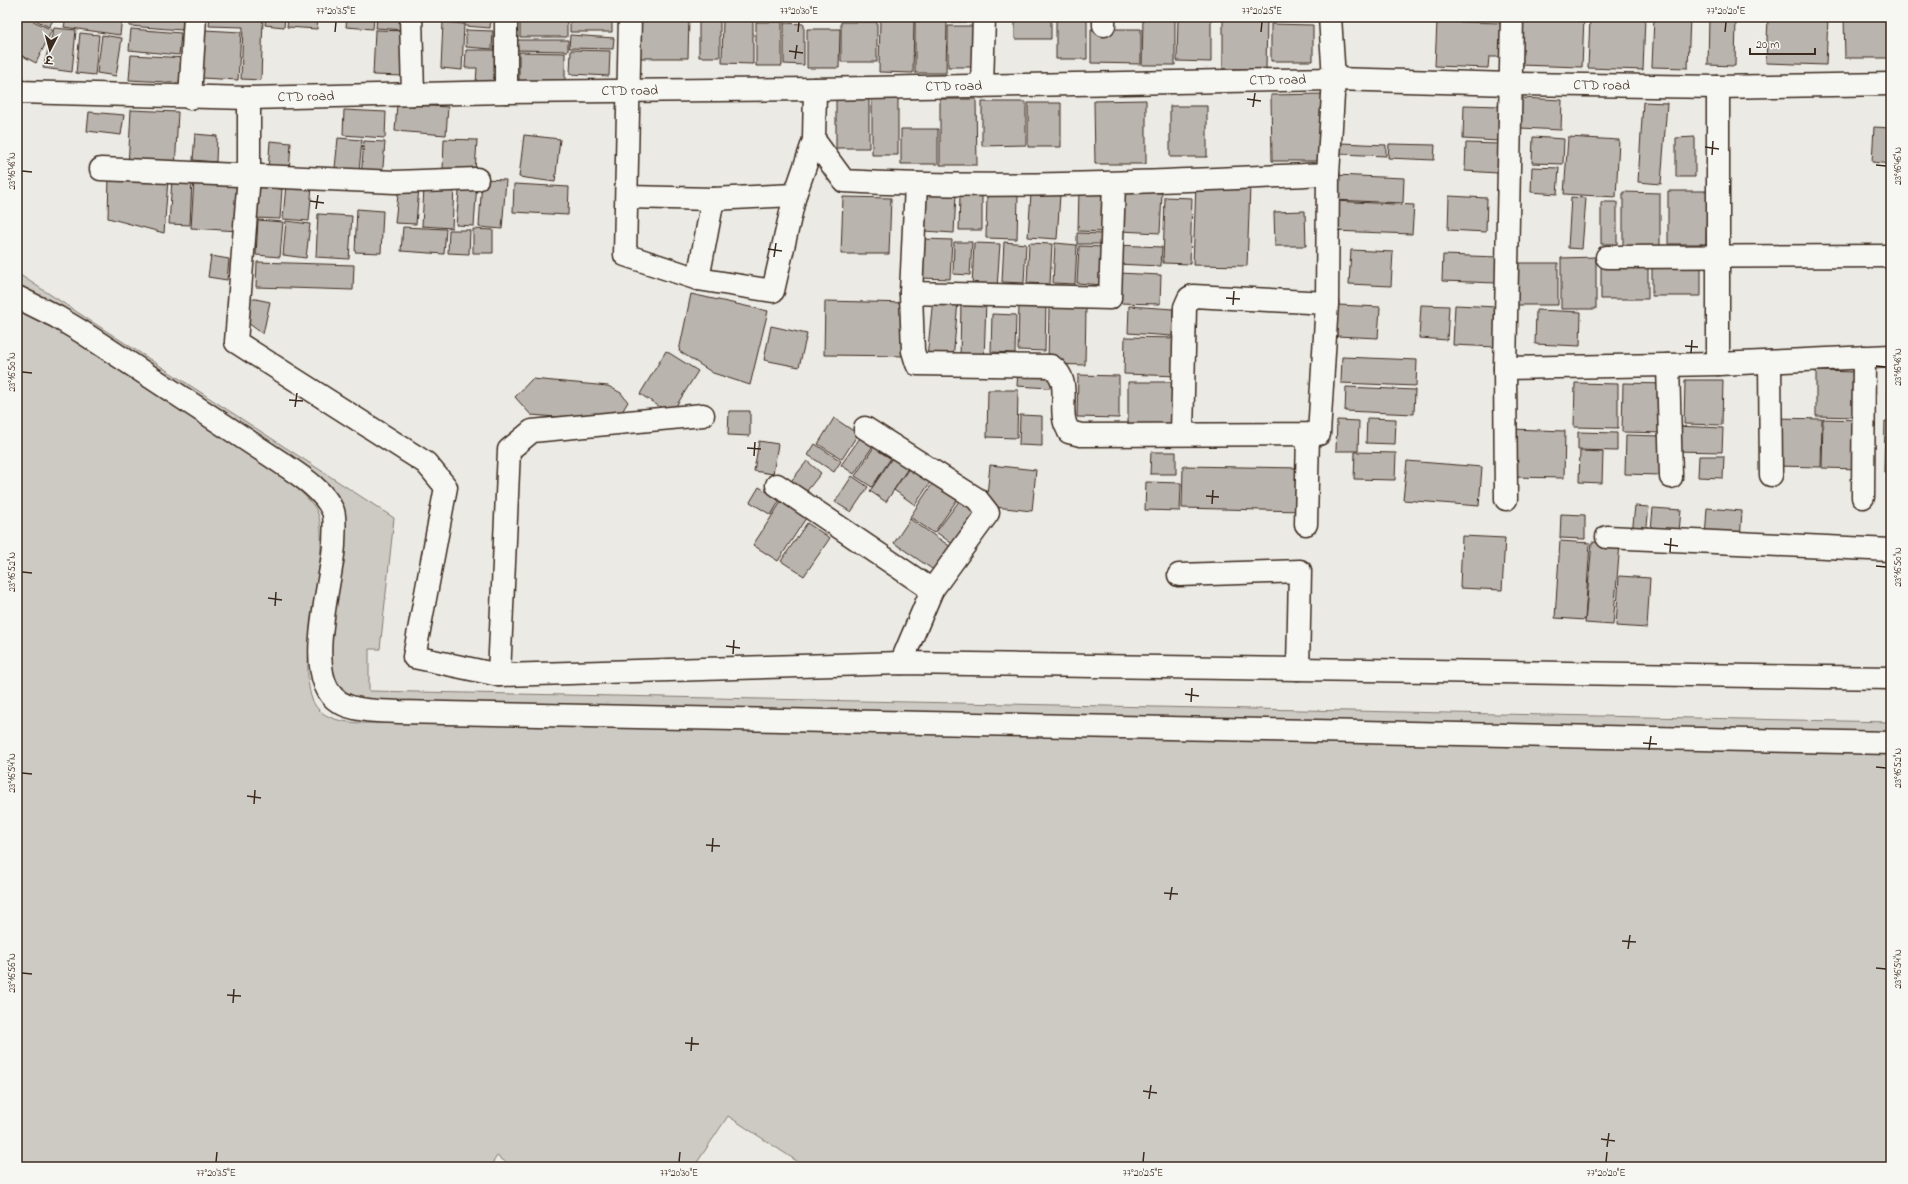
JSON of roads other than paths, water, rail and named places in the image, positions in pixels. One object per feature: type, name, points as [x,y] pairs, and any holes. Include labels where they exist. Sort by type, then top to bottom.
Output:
[{"type":"street","points":[[190,98],[194,17]]},
{"type":"street","points":[[411,17],[413,94]]},
{"type":"street","points":[[506,17],[506,92]]},
{"type":"street","points":[[630,17],[625,255],[698,279],[773,291],[795,195],[814,140],[815,89]]},
{"type":"street","points":[[982,86],[984,17]]},
{"type":"street","points":[[916,184],[911,293],[913,351],[917,364],[1051,366],[1057,370],[1061,377],[1064,394],[1064,422],[1069,432],[1081,435],[1319,434],[1327,303],[1328,174],[1334,79],[1330,17]]},
{"type":"street","points":[[1506,499],[1505,368],[1512,17]]},
{"type":"street","name":"CTD road","points":[[17,92],[190,98],[249,98],[506,92],[815,89],[1334,79],[1511,84],[1718,87],[1891,84]]},
{"type":"street","points":[[1718,87],[1718,364]]},
{"type":"street","points":[[249,98],[249,175],[236,342],[426,463],[446,487],[414,657],[499,675],[901,663],[1891,678]]},
{"type":"street","points":[[814,140],[844,181],[916,184],[1114,184],[1328,174]]},
{"type":"street","points":[[101,169],[395,182],[477,179]]},
{"type":"street","points":[[911,293],[1110,298],[1114,184]]},
{"type":"street","points":[[626,197],[713,199],[795,195]]},
{"type":"street","points":[[698,279],[713,199]]},
{"type":"street","points":[[1607,258],[1891,256]]},
{"type":"street","points":[[17,296],[82,332],[302,477],[321,493],[333,512],[334,532],[333,558],[320,644],[320,667],[328,691],[338,701],[352,708],[399,712],[1891,744]]},
{"type":"street","points":[[1182,434],[1185,307],[1189,298],[1193,296],[1327,303]]},
{"type":"street","points":[[1505,368],[1718,364],[1891,356]]},
{"type":"street","points":[[1863,497],[1864,357]]},
{"type":"street","points":[[1770,362],[1771,475]]},
{"type":"street","points":[[1668,364],[1671,477]]},
{"type":"street","points":[[499,675],[509,450],[532,432],[703,415]]},
{"type":"street","points":[[865,428],[977,499],[988,513],[932,590],[901,663]]},
{"type":"street","points":[[1306,524],[1308,435]]},
{"type":"street","points":[[777,485],[932,590]]},
{"type":"street","points":[[1607,537],[1891,550]]},
{"type":"street","points":[[1179,575],[1300,571],[1298,669]]}]
